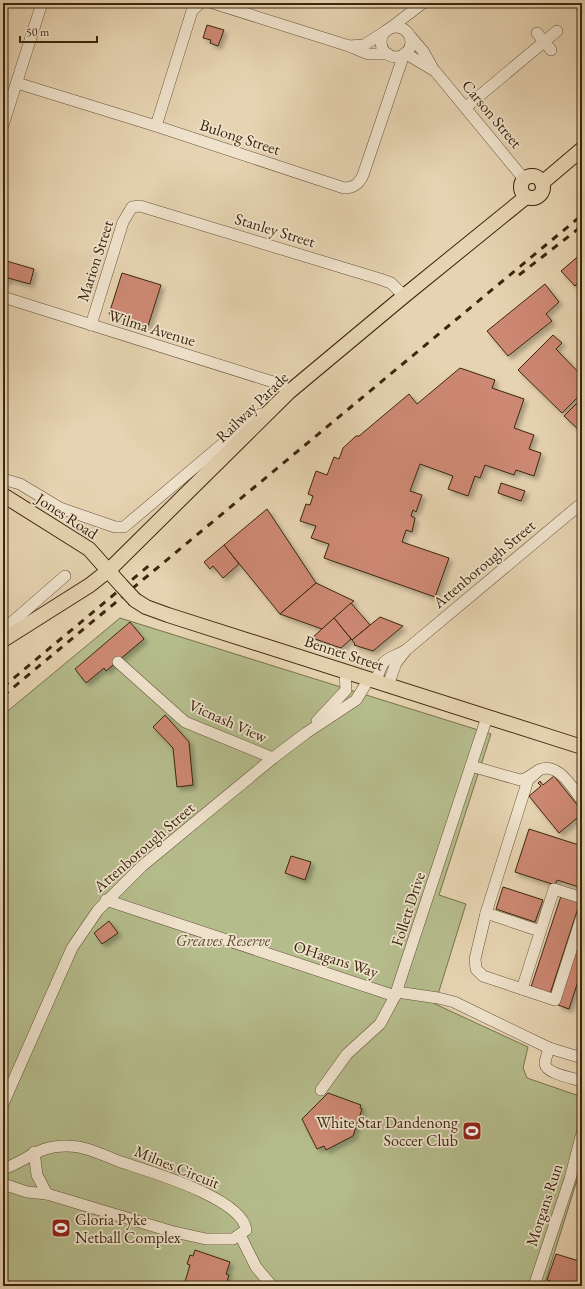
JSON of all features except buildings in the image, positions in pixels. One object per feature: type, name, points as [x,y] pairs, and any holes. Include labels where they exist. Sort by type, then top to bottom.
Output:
[{"type":"main road","points":[[542,183],[582,150]]},
{"type":"main road","points":[[533,176],[542,183],[542,190],[539,196],[533,199],[526,197],[520,190],[521,183],[524,179],[533,176]]},
{"type":"main road","name":"Railway Parade","points":[[3,640],[90,585],[109,570],[284,397],[404,296],[526,197]]},
{"type":"main road","name":"Jones Road","points":[[3,495],[87,547],[109,570]]},
{"type":"main road","name":"Bennet Street","points":[[109,570],[135,600],[146,607],[582,747]]},
{"type":"street","points":[[3,122],[17,84],[42,3]]},
{"type":"street","points":[[156,126],[192,11],[200,3]]},
{"type":"street","points":[[212,3],[349,46],[368,54],[398,56],[405,54],[410,45],[409,26],[412,17],[424,3]]},
{"type":"street","points":[[349,46],[364,45],[424,3]]},
{"type":"street","points":[[389,55],[384,50],[381,42],[383,34],[388,29],[398,27],[409,35]]},
{"type":"street","points":[[466,107],[557,31]]},
{"type":"street","name":"Carson Street","points":[[409,35],[423,51],[435,71],[524,179]]},
{"type":"street","name":"Bulong Street","points":[[17,84],[156,126],[344,188],[351,188],[360,181],[363,175],[390,92],[405,54]]},
{"type":"street","name":"Carson Street","points":[[405,54],[435,71]]},
{"type":"street","name":"Bulong Street","points":[[389,55],[393,72],[390,92]]},
{"type":"street","name":"Stanley Street","points":[[132,208],[140,206],[380,279],[391,283],[404,296]]},
{"type":"street","name":"Marion Street","points":[[91,325],[123,222],[132,208]]},
{"type":"street","name":"Wilma Avenue","points":[[3,297],[270,381],[281,385],[284,397]]},
{"type":"street","points":[[3,479],[21,485],[62,508],[111,526],[124,527],[246,424],[284,397]]},
{"type":"street","name":"Attenborough Street","points":[[3,1104],[72,948],[90,920],[106,900],[142,866],[273,758],[306,733],[356,700],[378,682],[384,661],[406,650],[582,503]]},
{"type":"street","points":[[3,630],[65,576]]},
{"type":"street","name":"Vicnash View","points":[[118,662],[185,722],[273,758]]},
{"type":"street","name":"Attenborough Street","points":[[306,733],[346,690],[345,671]]},
{"type":"street","name":"Follett Drive","points":[[321,1090],[347,1054],[380,1024],[396,994],[487,717]]},
{"type":"street","points":[[471,766],[507,778],[525,779],[538,771],[548,769],[559,772],[582,800]]},
{"type":"street","points":[[538,771],[528,780],[486,913],[474,961],[476,969],[483,976],[555,1000],[582,916]]},
{"type":"street","points":[[507,778],[518,786],[521,792],[521,802]]},
{"type":"street","points":[[522,989],[554,889],[582,898]]},
{"type":"street","name":"OHagans Way","points":[[106,900],[396,994],[438,998],[454,1002],[550,1048],[582,1058]]},
{"type":"street","points":[[486,913],[540,932]]},
{"type":"street","points":[[550,1048],[545,1062],[548,1069],[582,1081]]},
{"type":"street","name":"Morgans Run","points":[[534,1286],[565,1192],[582,1133]]},
{"type":"street","name":"Milnes Circuit","points":[[3,1169],[34,1152],[54,1146],[79,1147],[184,1184],[215,1199],[235,1212],[246,1228],[240,1235]]},
{"type":"street","points":[[34,1152],[37,1175],[47,1194]]},
{"type":"street","points":[[3,1184],[27,1192],[47,1194],[170,1231],[206,1239],[233,1239],[240,1235],[256,1267],[272,1286]]},
{"type":"green space","name":"Greaves Reserve","points":[[120,618],[491,734],[439,895],[466,904],[435,1004],[528,1047],[523,1068],[527,1078],[582,1097],[582,1164],[544,1286],[3,1286],[3,715]]},
{"type":"railway","points":[[3,696],[582,215]]},
{"type":"railway","points":[[519,275],[582,226]]},
{"type":"railway","points":[[3,687],[152,563]]},
{"type":"place","name":"White Star Dandenong Soccer Club","points":[[472,1131]]},
{"type":"place","name":"Gloria Pyke Netball Complex","points":[[61,1228]]}]
